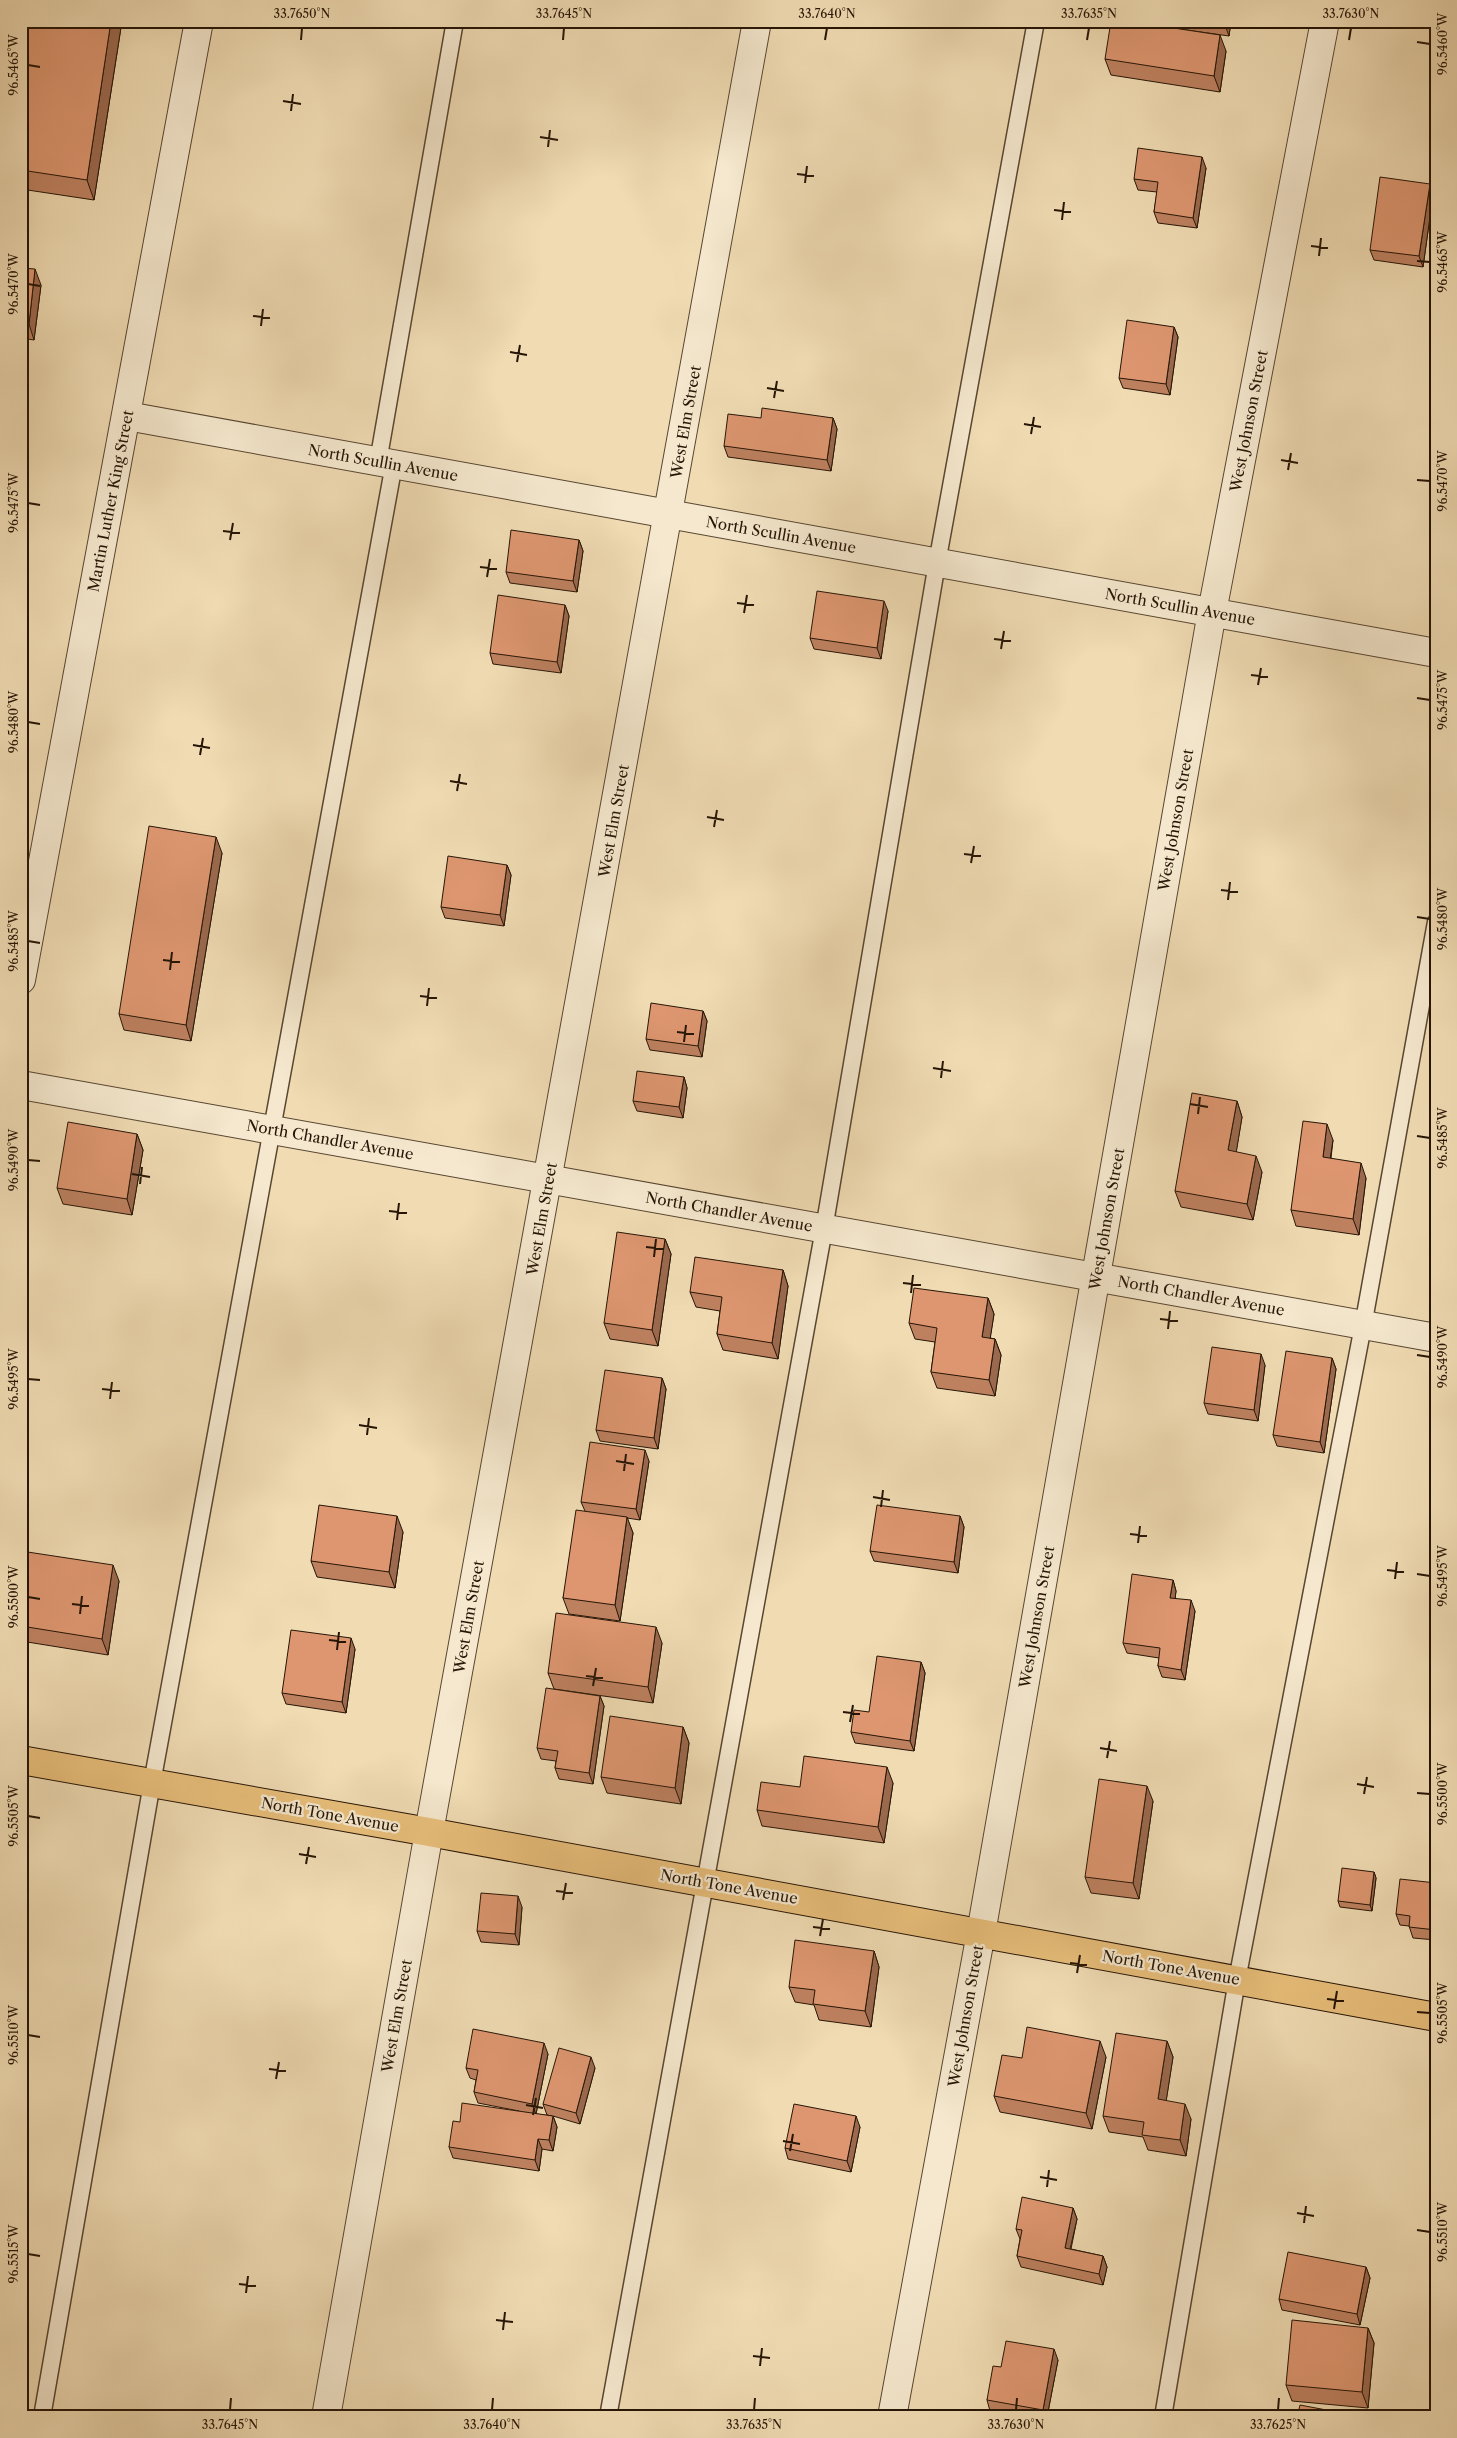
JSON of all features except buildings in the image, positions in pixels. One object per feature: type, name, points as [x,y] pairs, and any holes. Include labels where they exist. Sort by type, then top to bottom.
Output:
[{"type":"main road","name":"North Tone Avenue","points":[[21,1760],[429,1832],[1436,2016]]},
{"type":"street","name":"Martin Luther King Street","points":[[21,980],[199,21]]},
{"type":"street","name":"West Elm Street","points":[[326,2417],[429,1832],[670,515],[757,21]]},
{"type":"street","name":"West Johnson Street","points":[[892,2417],[981,1933],[1212,612],[1325,21]]},
{"type":"street","name":"North Scullin Avenue","points":[[127,416],[1436,654]]},
{"type":"street","name":"North Chandler Avenue","points":[[21,1085],[1436,1338]]},
{"type":"lane","points":[[42,2417],[152,1783],[272,1130],[386,463],[455,21]]},
{"type":"lane","points":[[608,2417],[824,1229],[937,563],[1036,21]]},
{"type":"lane","points":[[1162,2417],[1237,1980],[1363,1326],[1436,922]]}]
